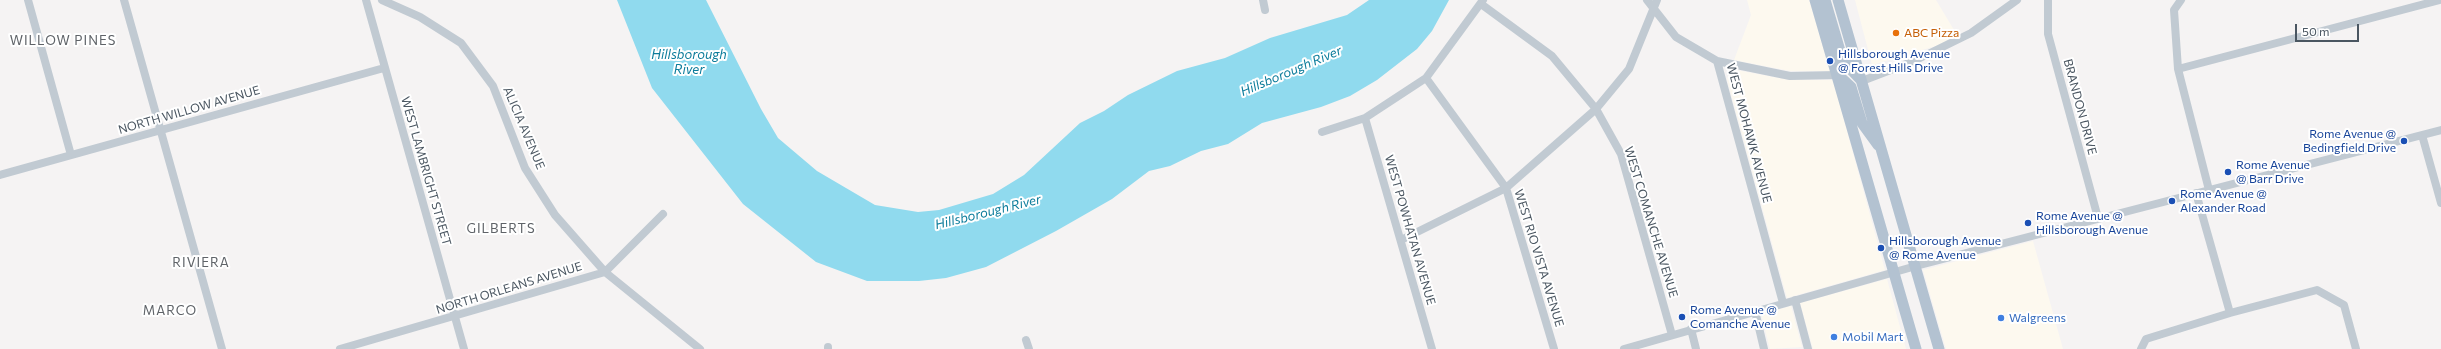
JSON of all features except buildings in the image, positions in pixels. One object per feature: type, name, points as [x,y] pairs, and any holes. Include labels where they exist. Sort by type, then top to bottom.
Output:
[{"type":"main road","points":[[1815,0],[1838,75],[1916,349]]},
{"type":"main road","points":[[1825,0],[1843,61],[1862,81]]},
{"type":"main road","points":[[1838,0],[1939,349]]},
{"type":"main road","points":[[1838,75],[1851,87],[1862,123],[1883,152]]},
{"type":"street","points":[[28,0],[71,155]]},
{"type":"street","points":[[124,0],[222,349]]},
{"type":"street","name":"WEST LAMBRIGHT STREET","points":[[366,0],[464,349]]},
{"type":"street","name":"ALICIA AVENUE","points":[[382,0],[426,20],[461,42],[493,86],[525,168],[554,215],[605,272],[700,349]]},
{"type":"street","points":[[1263,0],[1265,10]]},
{"type":"street","name":"WEST MOHAWK AVENUE","points":[[1647,0],[1676,37],[1717,61],[1783,303]]},
{"type":"street","points":[[1401,240],[1506,188],[1596,109],[1629,69],[1657,0]]},
{"type":"street","points":[[1862,81],[1914,61],[1971,33],[2017,0]]},
{"type":"street","name":"BRANDON DRIVE","points":[[2048,0],[2048,34],[2098,218]]},
{"type":"street","points":[[2181,0],[2174,10],[2178,69],[2209,190]]},
{"type":"street","points":[[2178,69],[2440,0]]},
{"type":"street","points":[[1322,132],[1365,118],[1426,78],[1482,2]]},
{"type":"street","name":"WEST COMANCHE AVENUE","points":[[1482,2],[1552,56],[1596,109],[1621,154],[1672,335]]},
{"type":"street","points":[[1717,61],[1790,76],[1838,75]]},
{"type":"street","name":"NORTH WILLOW AVENUE","points":[[0,175],[384,68]]},
{"type":"street","name":"WEST RIO VISTA AVENUE","points":[[1426,78],[1506,188],[1554,349]]},
{"type":"street","name":"WEST POWHATAN AVENUE","points":[[1365,118],[1432,349]]},
{"type":"street","points":[[1624,349],[1916,266],[2441,130]]},
{"type":"street","points":[[2422,135],[2441,203]]},
{"type":"street","points":[[2196,193],[2230,313]]},
{"type":"street","name":"NORTH ORLEANS AVENUE","points":[[340,349],[455,317],[605,272],[663,214]]},
{"type":"street","points":[[2141,349],[2146,339],[2230,313],[2318,290],[2344,305],[2356,349]]},
{"type":"street","points":[[1795,300],[1808,349]]},
{"type":"street","points":[[1755,311],[1762,348]]},
{"type":"street","points":[[1691,329],[1696,349]]},
{"type":"street","points":[[1026,340],[1029,349]]},
{"type":"shaded area","points":[[1747,0],[1809,0],[1830,71],[1790,71],[1734,60],[1751,15]]},
{"type":"shaded area","points":[[1855,0],[1936,0],[1957,35],[1939,45],[1872,65]]},
{"type":"shaded area","points":[[1731,69],[1789,80],[1833,80],[1885,270],[1787,298],[1727,79]]},
{"type":"shaded area","points":[[2033,241],[2063,349],[1946,349],[1923,270]]},
{"type":"shaded area","points":[[1887,279],[1906,349],[1813,349],[1800,303]]},
{"type":"shaded area","points":[[1791,306],[1802,347],[1770,349],[1761,314]]},
{"type":"water","name":"Hillsborough River","points":[[617,0],[706,0],[761,109],[778,138],[817,171],[875,205],[918,212],[939,210],[993,194],[1024,175],[1080,123],[1104,111],[1128,95],[1177,71],[1225,58],[1270,38],[1347,15],[1369,0],[1449,0],[1432,31],[1417,49],[1377,80],[1350,96],[1321,107],[1262,123],[1228,144],[1201,151],[1170,166],[1149,171],[1112,199],[1056,231],[986,267],[946,278],[919,281],[867,281],[816,262],[743,204],[652,88]]},
{"type":"place","name":"ABC Pizza","points":[[1896,33]]},
{"type":"place","name":"Hillsborough Avenue @ Forest Hills Drive","points":[[1830,61]]},
{"type":"place","name":"Rome Avenue @ Bedingfield Drive","points":[[2404,141]]},
{"type":"place","name":"Rome Avenue @ Barr Drive","points":[[2228,172]]},
{"type":"place","name":"Rome Avenue @ Alexander Road","points":[[2172,201]]},
{"type":"place","name":"Rome Avenue @ Hillsborough Avenue","points":[[2028,223]]},
{"type":"place","name":"Hillsborough Avenue @ Rome Avenue","points":[[1881,248]]},
{"type":"place","name":"Rome Avenue @ Comanche Avenue","points":[[1682,317]]},
{"type":"place","name":"Walgreens","points":[[2001,318]]},
{"type":"place","name":"Mobil Mart","points":[[1834,337]]},
{"type":"district","name":"WILLOW PINES","points":[[63,41]]},
{"type":"district","name":"GILBERTS","points":[[501,229]]},
{"type":"district","name":"RIVIERA","points":[[201,263]]},
{"type":"district","name":"MARCO","points":[[170,311]]}]
